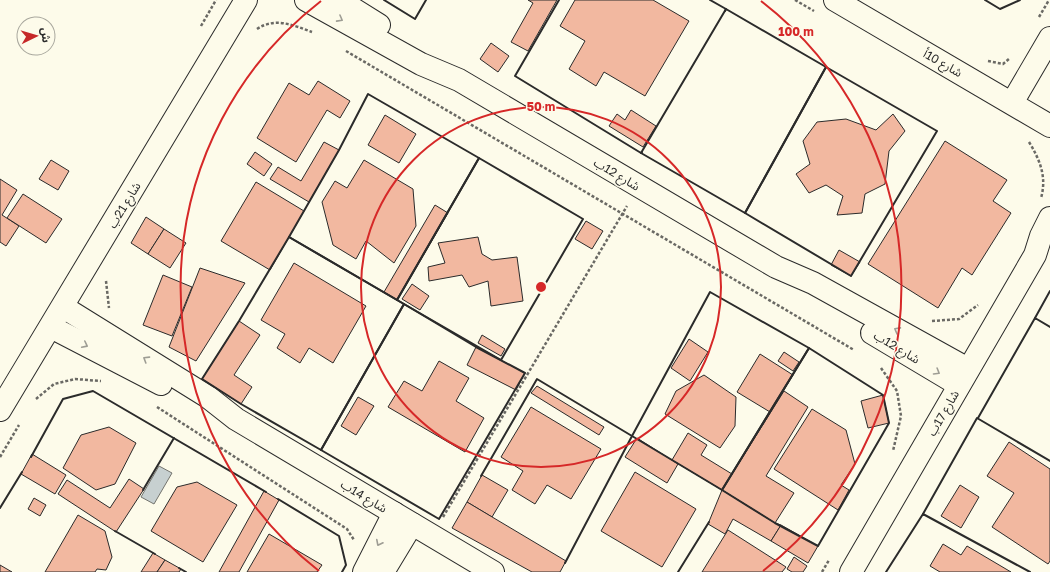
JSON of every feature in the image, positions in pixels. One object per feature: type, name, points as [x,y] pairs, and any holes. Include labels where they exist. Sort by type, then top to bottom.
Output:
[{"type":"street","name":"شارع 21ب","points":[[0,410],[246,0]]},
{"type":"street","name":"شارع 12ب","points":[[306,0],[421,64],[459,80],[776,267],[806,292],[964,377]]},
{"type":"street","name":"شارع 12ب","points":[[339,0],[428,55],[459,80]]},
{"type":"street","name":"شارع 10أ","points":[[835,0],[1050,126]]},
{"type":"street","points":[[1012,103],[1050,38]]},
{"type":"street","name":"شارع 17ب","points":[[851,572],[1035,255],[1041,236],[1045,209]]},
{"type":"street","name":"شارع 17ب","points":[[1035,255],[1050,239]]},
{"type":"street","name":"شارع 14ب","points":[[63,307],[208,397],[236,419],[493,572]]},
{"type":"street","name":"شارع 14ب","points":[[51,327],[193,402],[236,419]]},
{"type":"street","points":[[364,572],[403,519]]},
{"type":"street","points":[[383,572],[403,519]]},
{"type":"path","points":[[795,0],[816,12]]},
{"type":"path","points":[[1037,21],[1049,0]]},
{"type":"path","points":[[253,31],[265,24],[284,22],[314,33]]},
{"type":"path","points":[[342,49],[623,213],[860,354]]},
{"type":"path","points":[[987,61],[1002,64],[1013,56]]},
{"type":"path","points":[[1025,138],[1040,160],[1045,209]]},
{"type":"path","points":[[440,522],[639,186]]},
{"type":"path","points":[[106,278],[106,290],[110,314]]},
{"type":"path","points":[[929,321],[959,319],[978,306],[982,299]]},
{"type":"path","points":[[878,366],[884,370],[897,391],[901,416],[892,452]]},
{"type":"path","points":[[35,399],[54,384],[75,379],[102,381]]},
{"type":"path","points":[[150,403],[347,529],[356,543]]},
{"type":"path","points":[[0,457],[23,418]]},
{"type":"path","points":[[822,572],[830,559]]},
{"type":"shaded area","points":[[159,466],[172,473],[154,504],[141,497]]},
{"type":"building","points":[[528,0],[557,0],[528,51],[511,42],[533,3]]},
{"type":"building","points":[[575,0],[653,0],[689,21],[645,96],[604,72],[596,86],[569,69],[585,41],[560,26]]},
{"type":"building","points":[[491,43],[509,56],[498,72],[480,59]]},
{"type":"building","points":[[318,81],[350,101],[340,118],[327,110],[296,162],[257,138],[289,83],[309,95]]},
{"type":"building","points":[[631,110],[656,126],[643,147],[609,126],[617,114],[625,120]]},
{"type":"building","points":[[893,114],[905,131],[889,151],[885,184],[865,194],[862,213],[837,215],[843,196],[826,185],[809,193],[796,174],[810,164],[803,141],[817,122],[846,119],[876,130]]},
{"type":"building","points":[[385,115],[416,134],[399,163],[368,145]]},
{"type":"building","points":[[945,141],[1007,180],[993,201],[1011,213],[972,275],[962,268],[938,308],[868,264]]},
{"type":"building","points":[[324,142],[339,150],[309,202],[270,179],[278,167],[301,181]]},
{"type":"building","points":[[255,152],[272,164],[264,176],[247,164]]},
{"type":"building","points":[[51,160],[69,171],[58,190],[39,179]]},
{"type":"building","points":[[364,160],[413,189],[416,226],[394,263],[366,241],[356,259],[333,245],[322,202],[335,181],[347,188]]},
{"type":"building","points":[[0,179],[17,190],[2,215],[19,226],[6,246],[0,242]]},
{"type":"building","points":[[256,182],[304,211],[270,270],[221,241]]},
{"type":"building","points":[[23,194],[62,219],[46,243],[7,218]]},
{"type":"building","points":[[435,205],[448,213],[397,300],[384,292]]},
{"type":"building","points":[[146,217],[164,229],[148,254],[131,243]]},
{"type":"building","points":[[586,221],[603,231],[592,249],[575,239]]},
{"type":"building","points":[[164,229],[186,243],[170,268],[148,254]]},
{"type":"building","points":[[478,237],[482,254],[492,260],[517,257],[523,301],[491,306],[488,281],[469,287],[462,275],[429,281],[428,267],[445,263],[438,243]]},
{"type":"building","points":[[839,250],[860,262],[851,276],[831,265]]},
{"type":"building","points":[[294,263],[366,306],[333,363],[309,348],[300,363],[277,348],[285,334],[261,320]]},
{"type":"building","points":[[200,268],[245,283],[196,361],[169,347]]},
{"type":"building","points":[[163,275],[192,287],[172,336],[143,325]]},
{"type":"building","points":[[412,284],[429,296],[420,310],[402,299]]},
{"type":"building","points":[[239,321],[260,335],[234,375],[252,387],[241,404],[202,379]]},
{"type":"building","points":[[482,335],[505,349],[501,356],[478,343]]},
{"type":"building","points":[[689,339],[708,352],[690,381],[671,368]]},
{"type":"building","points":[[476,347],[525,373],[516,390],[467,365]]},
{"type":"building","points":[[784,352],[799,362],[793,371],[778,361]]},
{"type":"building","points":[[760,354],[793,375],[770,412],[737,392]]},
{"type":"building","points":[[439,361],[469,378],[456,401],[484,418],[465,452],[388,407],[404,381],[422,391]]},
{"type":"building","points":[[704,375],[736,397],[735,426],[720,448],[665,414],[676,391]]},
{"type":"building","points":[[537,386],[604,427],[599,435],[531,393]]},
{"type":"building","points":[[784,391],[808,407],[766,476],[794,493],[775,523],[722,490]]},
{"type":"building","points":[[883,395],[889,423],[868,428],[861,401]]},
{"type":"building","points":[[358,397],[374,406],[356,435],[341,426]]},
{"type":"building","points":[[531,407],[601,449],[571,499],[547,485],[535,504],[512,490],[523,471],[501,457]]},
{"type":"building","points":[[812,409],[846,430],[855,464],[841,485],[849,490],[838,510],[774,469]]},
{"type":"building","points":[[109,427],[136,443],[115,484],[96,490],[63,468],[81,435]]},
{"type":"building","points":[[688,433],[707,445],[701,455],[732,474],[722,490],[672,460]]},
{"type":"building","points":[[637,438],[678,464],[667,483],[625,457]]},
{"type":"building","points":[[1009,442],[1050,469],[1050,561],[1048,564],[992,527],[1014,493],[987,476]]},
{"type":"building","points":[[32,454],[66,475],[55,494],[21,474]]},
{"type":"building","points":[[635,472],[696,509],[662,567],[601,531]]},
{"type":"building","points":[[482,475],[508,490],[492,517],[467,502]]},
{"type":"building","points":[[129,479],[144,489],[116,532],[58,494],[67,480],[110,508]]},
{"type":"building","points":[[197,482],[237,505],[203,562],[151,531],[177,487]]},
{"type":"building","points":[[960,485],[979,497],[961,528],[941,516]]},
{"type":"building","points":[[722,490],[775,523],[781,525],[771,541],[733,519],[725,534],[708,524]]},
{"type":"building","points":[[264,491],[279,500],[239,572],[219,572]]},
{"type":"building","points":[[34,498],[46,505],[40,516],[28,509]]},
{"type":"building","points":[[467,502],[566,561],[560,572],[532,572],[452,528]]},
{"type":"building","points":[[78,515],[105,531],[112,557],[106,570],[97,569],[95,572],[45,572]]},
{"type":"building","points":[[781,525],[818,546],[808,563],[771,541]]},
{"type":"building","points":[[728,530],[786,567],[782,572],[702,572]]},
{"type":"building","points":[[269,534],[322,565],[317,572],[247,572]]},
{"type":"building","points":[[943,544],[961,555],[967,546],[1011,572],[940,572],[930,566]]},
{"type":"building","points":[[153,553],[165,560],[157,572],[141,572]]},
{"type":"building","points":[[794,557],[807,566],[803,572],[792,572],[787,569]]},
{"type":"building","points":[[165,560],[181,569],[179,572],[157,572]]},
{"type":"building","points":[[0,565],[12,572],[0,572]]},
{"type":"wall","points":[[384,0],[415,19],[426,0]]},
{"type":"wall","points":[[559,0],[515,76],[641,153],[642,152]]},
{"type":"wall","points":[[710,0],[726,9],[725,11]]},
{"type":"wall","points":[[985,0],[1000,9],[1020,0]]},
{"type":"wall","points":[[726,9],[826,67],[745,213],[641,153],[726,9]]},
{"type":"wall","points":[[826,67],[937,131],[851,276],[745,213],[826,67]]},
{"type":"wall","points":[[368,94],[479,158],[397,300],[289,237],[339,150],[368,94]]},
{"type":"wall","points":[[479,158],[583,219],[501,360],[397,300],[479,158]]},
{"type":"wall","points":[[289,237],[404,304],[321,450],[241,404],[202,379],[239,321],[289,237]]},
{"type":"wall","points":[[1036,319],[1035,318],[1050,291]]},
{"type":"wall","points":[[710,292],[809,348],[722,490],[632,436],[710,292]]},
{"type":"wall","points":[[404,304],[476,347],[525,373],[439,519],[321,450],[404,304]]},
{"type":"wall","points":[[978,418],[1035,318],[1050,327]]},
{"type":"wall","points":[[809,348],[883,395],[889,423],[818,546],[775,523],[722,490],[809,348]]},
{"type":"wall","points":[[481,476],[537,379],[632,436],[565,563]]},
{"type":"wall","points":[[31,457],[63,399],[93,391],[266,492]]},
{"type":"wall","points":[[1030,572],[923,514],[977,418],[1050,461]]},
{"type":"wall","points":[[143,490],[174,438]]},
{"type":"wall","points":[[0,508],[22,472]]},
{"type":"wall","points":[[278,499],[339,536],[346,565],[342,572]]},
{"type":"wall","points":[[886,572],[923,514],[924,515]]},
{"type":"wall","points":[[678,572],[709,522]]},
{"type":"wall","points":[[115,531],[155,554]]},
{"type":"wall","points":[[179,568],[186,572]]}]
